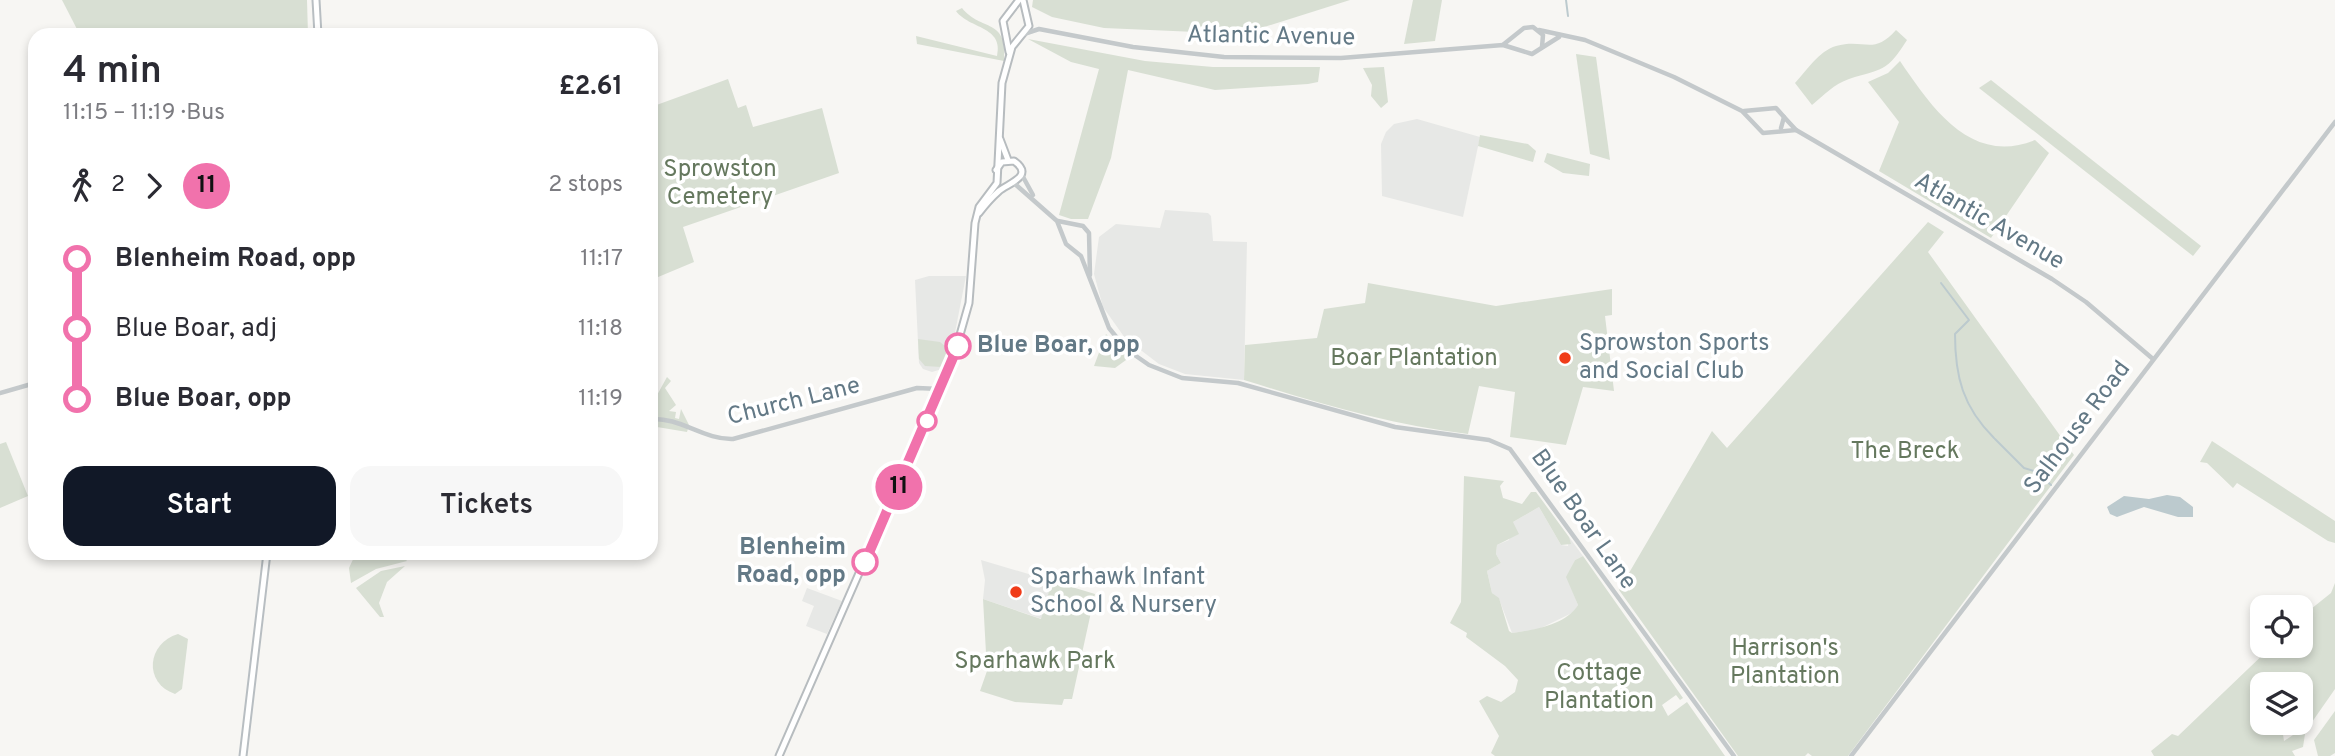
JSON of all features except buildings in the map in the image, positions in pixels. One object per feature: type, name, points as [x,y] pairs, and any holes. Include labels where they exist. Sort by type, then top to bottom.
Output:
[{"type":"main road","points":[[316,0],[318,28]]},
{"type":"main road","points":[[779,756],[954,356],[968,311],[977,215],[979,207],[994,189],[1001,92],[1009,54],[1003,21],[1021,0],[1029,26],[1009,54]]},
{"type":"main road","points":[[1010,12],[1026,15]]},
{"type":"main road","points":[[1007,34],[1022,35]]},
{"type":"main road","points":[[999,135],[1009,160]]},
{"type":"main road","points":[[977,215],[1007,186],[1015,184],[1022,174],[1018,164],[1009,160],[1002,162],[996,173]]},
{"type":"main road","points":[[996,173],[1007,186]]},
{"type":"main road","points":[[243,756],[267,560]]},
{"type":"street","points":[[1026,15],[1040,29]]},
{"type":"street","name":"Atlantic Avenue","points":[[1503,44],[1528,27],[1559,37],[1585,40],[1742,111],[1766,134],[1781,129],[1796,130]]},
{"type":"street","name":"Atlantic Avenue","points":[[1022,35],[1040,29],[1133,47],[1232,57],[1341,58],[1503,44],[1532,54],[1559,37]]},
{"type":"street","points":[[1539,30],[1544,39],[1542,48]]},
{"type":"street","points":[[1518,34],[1520,50]]},
{"type":"street","name":"Atlantic Avenue","points":[[1742,111],[1759,111],[1773,107],[1796,130],[2062,285],[2153,359]]},
{"type":"street","points":[[1756,123],[1759,111]]},
{"type":"street","points":[[1781,129],[1784,117]]},
{"type":"street","name":"Salhouse Road","points":[[1851,756],[2335,122]]},
{"type":"street","name":"Blue Boar Lane","points":[[1022,174],[1036,200]]},
{"type":"street","name":"Blue Boar Lane","points":[[1015,184],[1057,221],[1066,244],[1080,256],[1104,320],[1115,337],[1144,362],[1182,377],[1238,383],[1395,427],[1489,440],[1510,449],[1734,756]]},
{"type":"street","name":"Blue Boar Lane","points":[[1057,221],[1087,229],[1091,285]]},
{"type":"street","points":[[1065,238],[1073,226]]},
{"type":"street","points":[[1075,250],[1084,249],[1090,242]]},
{"type":"street","points":[[0,393],[28,385]]},
{"type":"street","name":"Church Lane","points":[[658,419],[716,438],[733,439],[917,388],[940,389]]},
{"type":"shaded area","points":[[1417,119],[1480,137],[1463,217],[1382,196],[1381,144],[1386,132],[1394,124]]},
{"type":"shaded area","points":[[1165,210],[1208,213],[1211,216],[1213,241],[1247,242],[1244,380],[1185,374],[1159,364],[1125,338],[1103,307],[1094,274],[1099,237],[1116,224],[1160,228]]},
{"type":"shaded area","points":[[929,276],[966,276],[952,348],[942,369],[932,372],[923,369],[919,363],[915,280]]},
{"type":"shaded area","points":[[2167,495],[2180,497],[2193,507],[2193,517],[2178,517],[2144,507],[2117,517],[2110,514],[2107,507],[2124,496],[2149,499]]},
{"type":"shaded area","points":[[1539,507],[1561,545],[1568,546],[1569,537],[1583,556],[1575,560],[1567,577],[1578,605],[1574,612],[1539,629],[1512,633],[1499,599],[1492,593],[1487,571],[1501,563],[1496,554],[1497,545],[1509,540],[1513,522]]},
{"type":"shaded area","name":"Sparhawk Infant School & Nursery","points":[[981,560],[1052,581],[1042,619],[983,599],[985,580]]},
{"type":"shaded area","points":[[807,588],[842,601],[827,634],[806,626],[814,606],[802,601]]},
{"type":"green space","points":[[62,0],[307,0],[308,28],[76,28]]},
{"type":"green space","points":[[1033,0],[1350,0],[1242,34],[1104,28],[1052,17],[1032,7]]},
{"type":"green space","points":[[1413,0],[1442,0],[1435,41],[1404,44]]},
{"type":"green space","points":[[962,8],[997,31],[1002,38],[1004,61],[917,44],[916,36],[997,56],[998,46],[991,33],[962,17],[956,11]]},
{"type":"green space","points":[[1896,30],[1907,40],[1883,68],[1839,84],[1812,105],[1795,83],[1830,48],[1846,44],[1875,44],[1888,38]]},
{"type":"green space","points":[[1028,39],[1145,61],[1213,67],[1320,67],[1318,82],[1215,90],[1128,70],[1111,158],[1088,219],[1071,219],[1059,215],[1099,69],[1071,62]]},
{"type":"green space","points":[[1576,54],[1596,57],[1610,160],[1590,154]]},
{"type":"green space","points":[[1900,61],[1940,114],[1973,139],[1991,145],[2012,146],[2035,140],[2049,153],[1991,238],[1879,171],[1899,122],[1868,82],[1888,73]]},
{"type":"green space","points":[[1384,67],[1388,102],[1381,108],[1371,96],[1372,85],[1363,68]]},
{"type":"green space","name":"Sprowston Cemetery","points":[[728,79],[738,108],[746,105],[753,127],[822,108],[839,173],[683,227],[694,262],[658,277],[658,104]]},
{"type":"green space","points":[[1991,80],[2201,246],[2193,256],[1979,88]]},
{"type":"green space","points":[[1480,135],[1528,144],[1536,151],[1533,162],[1478,146]]},
{"type":"green space","points":[[1547,153],[1590,164],[1589,176],[1563,173],[1544,162]]},
{"type":"green space","points":[[1928,222],[1944,232],[1928,252],[2074,455],[1848,756],[1812,756],[1808,753],[1805,756],[1738,756],[1619,590],[1712,431],[1727,448]]},
{"type":"green space","name":"Boar Plantation","points":[[1368,283],[1496,306],[1612,289],[1612,315],[1605,316],[1614,391],[1583,387],[1566,445],[1510,437],[1515,392],[1479,386],[1468,434],[1383,419],[1244,380],[1245,345],[1317,338],[1324,309],[1365,303]]},
{"type":"green space","points":[[1106,334],[1127,355],[1126,360],[1115,368],[1094,366]]},
{"type":"green space","points":[[918,339],[940,342],[950,350],[941,367],[925,366],[919,359]]},
{"type":"green space","points":[[667,377],[671,381],[665,388],[676,405],[669,411],[676,412],[675,418],[679,419],[681,409],[689,425],[687,432],[658,427],[658,393]]},
{"type":"green space","points":[[2212,441],[2335,521],[2335,543],[2237,483],[2233,488],[2207,463],[2200,462]]},
{"type":"green space","points":[[6,442],[28,496],[0,508],[0,444]]},
{"type":"green space","name":"Cottage Plantation","points":[[1464,476],[1504,481],[1500,486],[1503,498],[1522,504],[1531,492],[1536,492],[1569,537],[1571,544],[1561,545],[1539,507],[1513,522],[1519,534],[1497,545],[1496,554],[1501,563],[1487,571],[1492,593],[1499,598],[1509,631],[1512,633],[1548,625],[1573,612],[1578,605],[1566,577],[1575,560],[1583,556],[1683,698],[1680,700],[1676,695],[1662,705],[1668,716],[1687,702],[1725,756],[1495,756],[1491,753],[1499,736],[1479,701],[1487,696],[1501,702],[1515,692],[1518,680],[1505,666],[1466,637],[1467,633],[1450,623],[1461,602]]},
{"type":"green space","points":[[353,560],[407,561],[376,569],[351,583],[349,568]]},
{"type":"green space","points":[[405,566],[387,582],[379,603],[384,617],[380,617],[356,588],[381,571]]},
{"type":"green space","name":"Sparhawk Park","points":[[1052,581],[1095,594],[1072,699],[1064,699],[1062,705],[1015,702],[980,691],[987,671],[983,599],[1041,619]]},
{"type":"green space","points":[[2335,583],[2335,689],[2313,721],[2313,672],[2250,672],[2250,735],[2283,735],[2284,741],[2293,735],[2305,735],[2303,747],[2292,751],[2295,756],[2154,756],[2151,751],[2172,734],[2178,736],[2259,658],[2313,658],[2313,607],[2331,593]]},
{"type":"green space","points":[[178,634],[188,639],[182,689],[175,694],[165,689],[158,681],[153,663],[160,646]]},
{"type":"green space","points":[[2335,711],[2335,753],[2318,756],[2314,740]]},
{"type":"waterway","points":[[1566,0],[1568,16]]},
{"type":"waterway","points":[[1941,283],[1969,320],[1955,334],[1959,378],[1968,403],[1994,438]]},
{"type":"waterway","points":[[1995,439],[2024,468],[2037,472],[2051,485]]},
{"type":"bus line","name":"11","points":[[865,562],[917,448],[958,346]]},
{"type":"place","name":"Blue Boar, opp","points":[[958,346]]},
{"type":"place","name":"Sprowston Sports and Social Club","points":[[1565,358]]},
{"type":"place","name":"Blenheim Road, opp","points":[[865,562]]},
{"type":"place","name":"Sparhawk Infant School & Nursery","points":[[1016,592]]},
{"type":"park label","name":"The Breck","points":[[1905,452]]},
{"type":"park label","name":"Harrison's Plantation","points":[[1785,663]]}]
